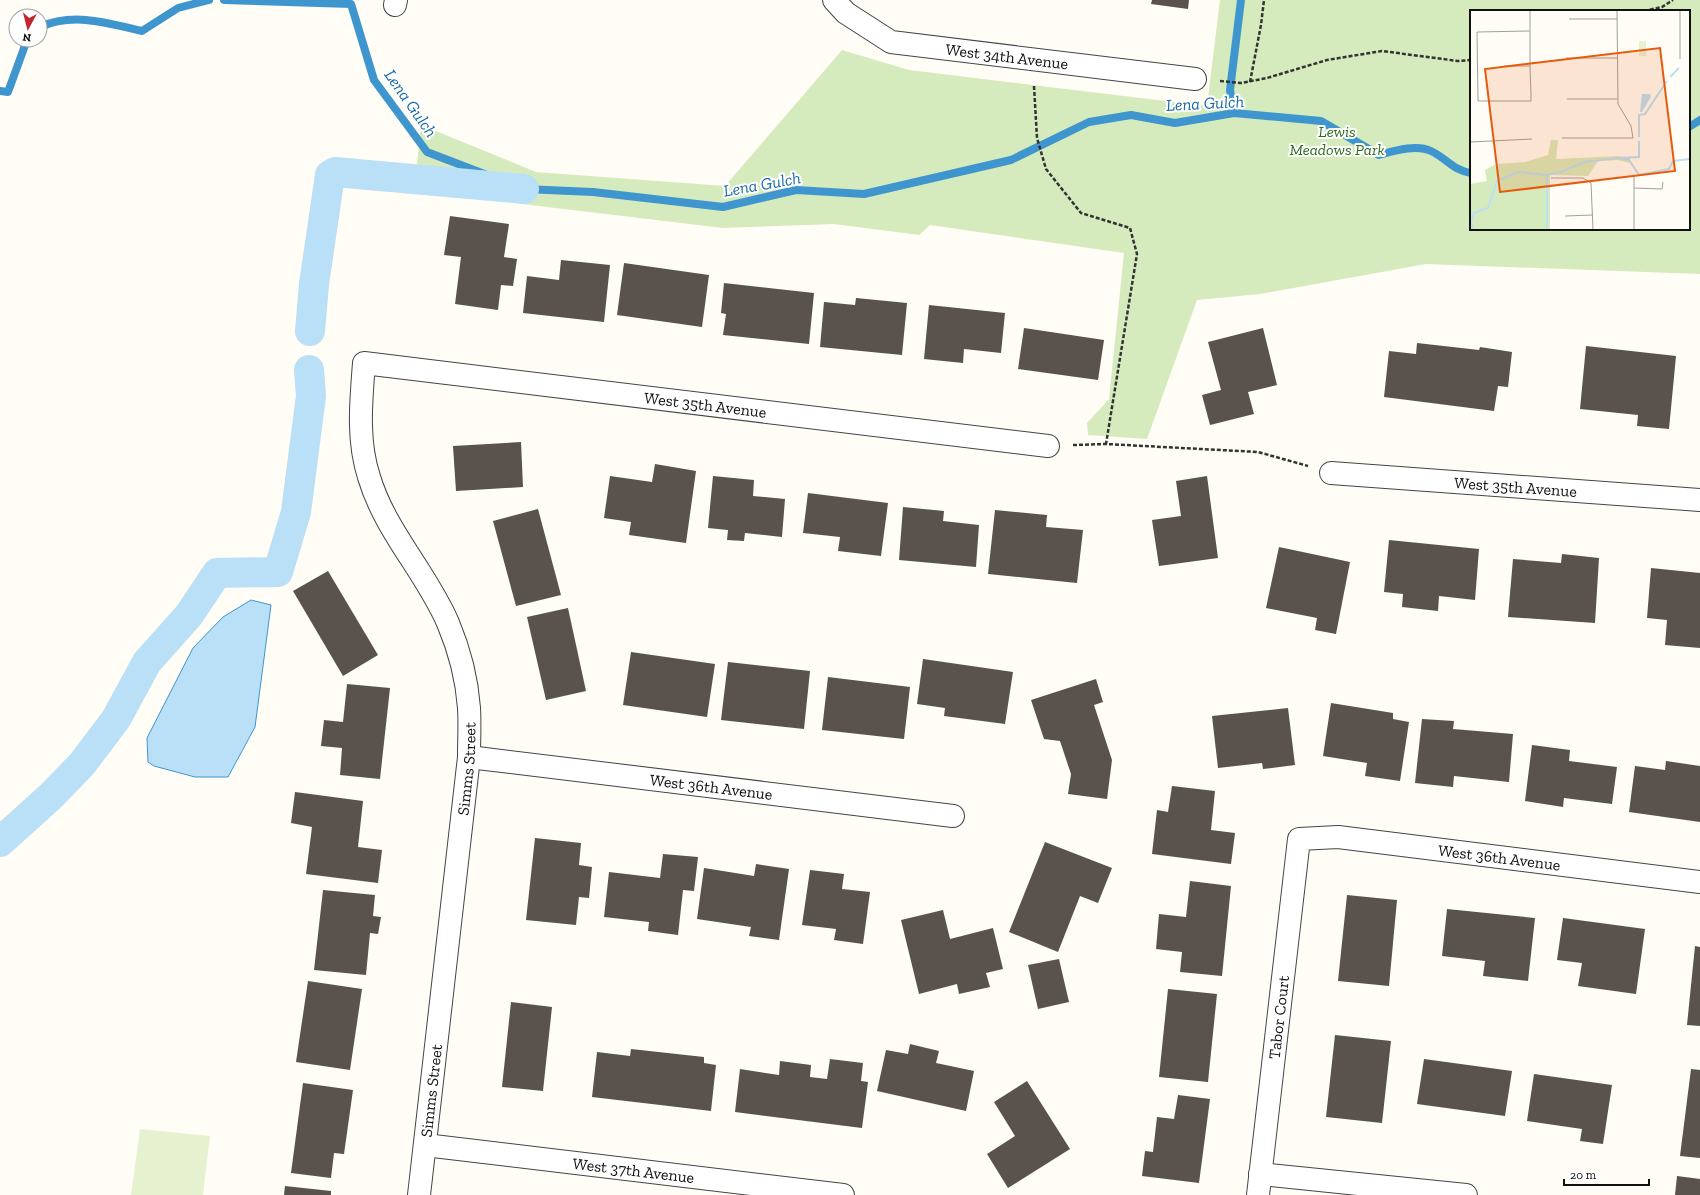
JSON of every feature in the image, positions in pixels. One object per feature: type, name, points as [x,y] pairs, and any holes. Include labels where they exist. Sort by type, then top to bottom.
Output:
[{"type":"street","name":"West 34th Avenue","points":[[834,0],[846,13],[891,42],[1195,79]]},
{"type":"street","name":"West 35th Avenue","points":[[364,363],[1048,446]]},
{"type":"street","name":"Simms Street","points":[[364,363],[361,403],[361,440],[369,478],[392,531],[431,592],[448,623],[462,665],[469,708],[469,757],[419,1195]]},
{"type":"street","name":"West 35th Avenue","points":[[1331,473],[1700,500]]},
{"type":"street","name":"West 36th Avenue","points":[[469,757],[953,816]]},
{"type":"street","name":"West 36th Avenue","points":[[1299,839],[1338,837],[1700,882]]},
{"type":"street","name":"Tabor Court","points":[[1258,1195],[1299,839]]},
{"type":"street","name":"West 37th Avenue","points":[[425,1144],[843,1195]]},
{"type":"street","points":[[1260,1174],[1466,1195]]},
{"type":"path","points":[[1250,82],[1261,25],[1264,0]]},
{"type":"path","points":[[1648,10],[1662,7],[1672,0]]},
{"type":"path","points":[[1223,82],[1250,82],[1327,60],[1382,51],[1458,61],[1470,60]]},
{"type":"path","points":[[1032,59],[1039,146],[1046,168],[1081,213],[1130,228],[1137,254],[1106,444]]},
{"type":"path","points":[[1048,446],[1106,444],[1258,452],[1331,473]]},
{"type":"green space","name":"Lewis Meadows Park","points":[[1220,0],[1700,0],[1700,274],[1426,264],[1260,294],[1197,300],[1147,439],[1088,435],[1087,423],[1109,399],[1124,253],[930,225],[919,235],[834,224],[723,228],[522,204],[416,174],[421,125],[536,172],[725,186],[842,50],[909,70],[1207,106]]},
{"type":"green space","points":[[140,1129],[210,1136],[203,1195],[131,1195]]},
{"type":"water","points":[[251,600],[271,605],[255,727],[228,777],[195,777],[154,766],[148,762],[147,738],[193,648],[223,617]]},
{"type":"building","points":[[1152,0],[1189,0],[1188,9],[1151,4]]},
{"type":"building","points":[[450,216],[509,224],[504,257],[517,259],[513,286],[501,285],[498,310],[455,304],[461,257],[444,255]]},
{"type":"building","points":[[561,260],[610,265],[604,322],[523,313],[527,276],[559,280]]},
{"type":"building","points":[[624,263],[709,275],[702,327],[617,315]]},
{"type":"building","points":[[724,283],[814,293],[809,344],[723,335],[726,314],[721,313]]},
{"type":"building","points":[[856,298],[907,303],[902,355],[820,347],[824,302],[855,305]]},
{"type":"building","points":[[929,305],[1005,313],[1001,353],[964,349],[963,363],[924,359]]},
{"type":"building","points":[[1024,328],[1104,340],[1098,380],[1018,369]]},
{"type":"building","points":[[1263,328],[1277,385],[1248,392],[1254,414],[1210,425],[1202,395],[1221,390],[1208,342]]},
{"type":"building","points":[[1417,343],[1479,350],[1480,347],[1512,352],[1508,387],[1498,386],[1494,411],[1384,397],[1389,351],[1416,354]]},
{"type":"building","points":[[1586,346],[1676,356],[1669,429],[1637,426],[1638,415],[1580,409]]},
{"type":"building","points":[[521,442],[523,487],[456,491],[453,446]]},
{"type":"building","points":[[655,464],[696,471],[686,543],[629,535],[631,522],[604,518],[610,476],[652,482]]},
{"type":"building","points":[[713,476],[754,480],[753,496],[785,499],[782,537],[745,533],[744,541],[727,540],[728,530],[708,528]]},
{"type":"building","points":[[1207,476],[1218,558],[1159,566],[1152,520],[1181,516],[1176,481]]},
{"type":"building","points":[[808,493],[888,503],[881,556],[838,551],[840,537],[803,533]]},
{"type":"building","points":[[903,507],[944,511],[943,521],[979,525],[976,567],[899,560]]},
{"type":"building","points":[[538,509],[561,595],[516,606],[493,521]]},
{"type":"building","points":[[995,510],[1047,515],[1046,527],[1083,530],[1077,583],[988,574]]},
{"type":"building","points":[[1389,540],[1479,549],[1475,600],[1439,596],[1438,611],[1402,607],[1403,594],[1384,592]]},
{"type":"building","points":[[1279,547],[1350,562],[1336,634],[1315,630],[1317,618],[1266,608]]},
{"type":"building","points":[[1562,554],[1599,558],[1595,623],[1508,617],[1513,559],[1561,563]]},
{"type":"building","points":[[1651,568],[1700,573],[1700,648],[1665,645],[1667,620],[1647,618]]},
{"type":"building","points":[[328,571],[378,655],[343,676],[293,591]]},
{"type":"building","points":[[568,608],[586,691],[546,700],[527,617]]},
{"type":"building","points":[[631,652],[715,664],[707,717],[623,705]]},
{"type":"building","points":[[923,659],[1013,672],[1005,724],[944,716],[945,708],[917,704]]},
{"type":"building","points":[[728,662],[810,671],[804,729],[721,720]]},
{"type":"building","points":[[828,677],[910,687],[904,739],[822,730]]},
{"type":"building","points":[[1096,679],[1103,702],[1094,705],[1112,760],[1107,799],[1068,794],[1071,774],[1060,741],[1044,739],[1031,700]]},
{"type":"building","points":[[347,684],[390,688],[380,779],[340,775],[342,748],[321,746],[324,720],[343,722]]},
{"type":"building","points":[[1331,703],[1393,713],[1393,719],[1409,722],[1400,781],[1365,776],[1367,763],[1323,756]]},
{"type":"building","points":[[1288,708],[1295,765],[1263,769],[1262,763],[1218,768],[1212,716]]},
{"type":"building","points":[[1422,719],[1454,721],[1453,729],[1513,734],[1509,782],[1454,776],[1453,787],[1415,783]]},
{"type":"building","points":[[1532,745],[1570,750],[1569,761],[1617,767],[1612,804],[1564,798],[1563,807],[1525,801]]},
{"type":"building","points":[[1666,761],[1700,766],[1700,822],[1629,812],[1635,766],[1665,770]]},
{"type":"building","points":[[1172,786],[1215,791],[1211,830],[1235,833],[1231,864],[1152,854],[1157,810],[1168,812]]},
{"type":"building","points":[[295,792],[363,801],[358,847],[382,850],[378,883],[306,874],[312,827],[291,823]]},
{"type":"building","points":[[535,838],[581,843],[579,865],[592,867],[589,898],[579,897],[576,925],[526,920]]},
{"type":"building","points":[[1045,842],[1112,868],[1098,903],[1080,896],[1058,952],[1009,932]]},
{"type":"building","points":[[663,854],[698,857],[694,891],[683,890],[678,935],[648,931],[649,922],[604,917],[609,872],[660,878]]},
{"type":"building","points":[[756,864],[789,869],[779,940],[749,936],[751,927],[697,919],[704,868],[754,876]]},
{"type":"building","points":[[810,870],[844,874],[842,889],[870,892],[863,944],[834,940],[836,929],[802,925]]},
{"type":"building","points":[[1190,881],[1231,886],[1222,976],[1180,972],[1182,952],[1156,949],[1159,914],[1186,917]]},
{"type":"building","points":[[323,890],[375,895],[373,916],[381,917],[378,934],[370,933],[366,975],[314,970]]},
{"type":"building","points":[[1347,895],[1397,900],[1389,986],[1338,981]]},
{"type":"building","points":[[1447,909],[1535,918],[1528,981],[1483,976],[1485,961],[1442,956]]},
{"type":"building","points":[[943,910],[950,939],[993,928],[1003,969],[986,973],[990,987],[959,994],[957,984],[919,994],[901,920]]},
{"type":"building","points":[[1563,918],[1645,929],[1636,994],[1578,986],[1582,963],[1557,960]]},
{"type":"building","points":[[1695,946],[1700,947],[1700,1026],[1687,1025]]},
{"type":"building","points":[[1059,959],[1069,1002],[1038,1009],[1028,965]]},
{"type":"building","points":[[308,981],[362,989],[350,1070],[296,1062]]},
{"type":"building","points":[[1168,989],[1217,994],[1208,1082],[1159,1077]]},
{"type":"building","points":[[511,1002],[552,1007],[543,1091],[502,1087]]},
{"type":"building","points":[[1335,1035],[1391,1041],[1382,1123],[1326,1117]]},
{"type":"building","points":[[910,1044],[939,1051],[936,1063],[974,1071],[966,1111],[877,1091],[886,1050],[908,1054]]},
{"type":"building","points":[[631,1049],[704,1057],[704,1063],[716,1065],[711,1111],[592,1097],[597,1052],[630,1056]]},
{"type":"building","points":[[830,1059],[863,1063],[861,1081],[868,1082],[862,1128],[735,1112],[740,1069],[779,1075],[780,1061],[811,1065],[810,1077],[827,1079]]},
{"type":"building","points":[[1424,1059],[1512,1071],[1505,1116],[1417,1104]]},
{"type":"building","points":[[1691,1069],[1700,1070],[1700,1158],[1680,1156]]},
{"type":"building","points":[[1534,1074],[1612,1085],[1603,1144],[1580,1141],[1582,1129],[1527,1121]]},
{"type":"building","points":[[1027,1081],[1070,1149],[1008,1188],[987,1154],[1015,1136],[994,1102]]},
{"type":"building","points":[[303,1083],[353,1090],[344,1154],[334,1153],[331,1178],[291,1173]]},
{"type":"building","points":[[1178,1095],[1210,1099],[1199,1183],[1142,1176],[1145,1151],[1153,1152],[1157,1117],[1174,1119]]},
{"type":"building","points":[[1677,1176],[1700,1179],[1700,1195],[1675,1195]]},
{"type":"building","points":[[285,1186],[331,1191],[331,1195],[284,1195]]},
{"type":"waterway","name":"Lena Gulch","points":[[48,24],[65,20],[91,20],[142,31],[178,8],[209,0]]},
{"type":"waterway","name":"Lena Gulch","points":[[224,0],[351,4],[374,80],[427,152],[524,189],[593,192],[723,207],[796,190],[864,194],[1011,160],[1089,122],[1131,115],[1175,123],[1234,113],[1321,121],[1379,155],[1412,148],[1425,149],[1431,151],[1460,170],[1470,173]]},
{"type":"waterway","points":[[1234,113],[1230,90],[1241,0]]},
{"type":"waterway","name":"Lena Gulch","points":[[0,91],[8,92],[24,48]]},
{"type":"waterway","name":"Lena Gulch","points":[[1690,126],[1700,120]]},
{"type":"waterway","points":[[310,331],[314,284],[330,175],[335,172],[524,189]]},
{"type":"waterway","points":[[0,842],[51,796],[82,764],[116,719],[147,662],[189,615],[217,573],[278,572],[296,512],[311,396],[309,370]]}]
